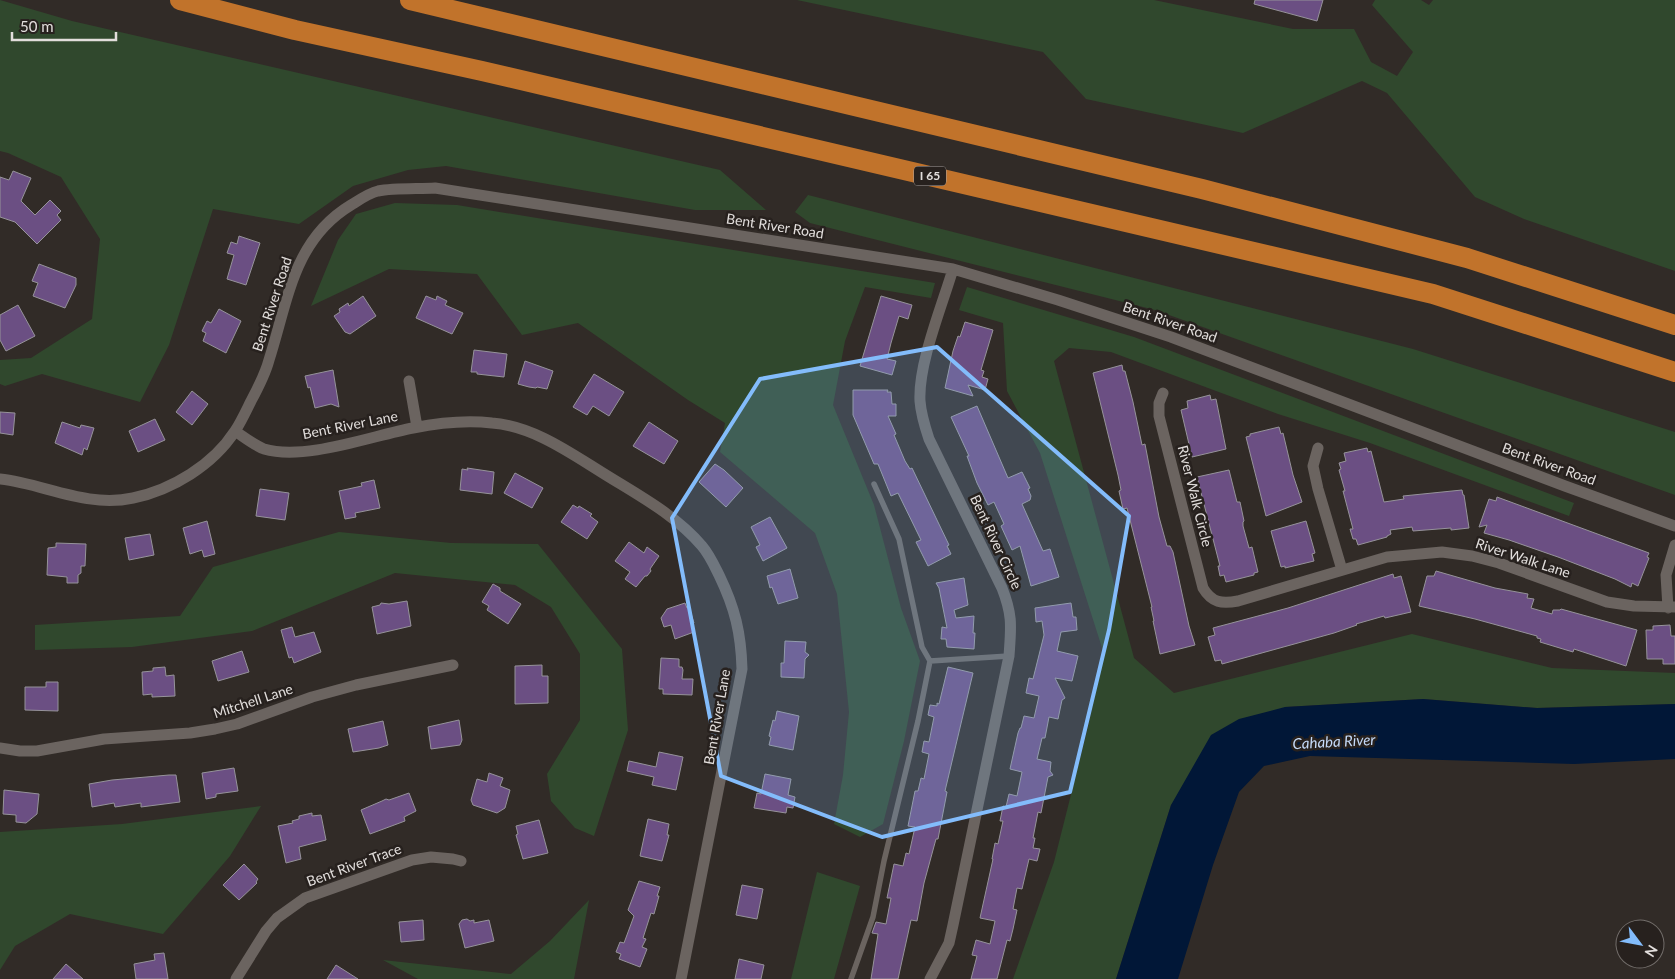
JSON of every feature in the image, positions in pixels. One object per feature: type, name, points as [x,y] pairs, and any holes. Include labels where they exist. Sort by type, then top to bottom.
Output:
[{"type":"highway","name":"I 65","points":[[180,0],[295,30],[482,71],[1433,294],[1675,372]]},
{"type":"highway","points":[[410,0],[1212,192],[1467,258],[1675,325]]},
{"type":"street","name":"Bent River Road","points":[[0,479],[16,481],[81,499],[96,501],[132,498],[155,492],[180,481],[215,454],[235,431],[264,377],[292,283],[306,250],[324,227],[335,216],[377,191],[435,188],[953,270],[1058,300],[1171,337],[1556,483],[1675,526]]},
{"type":"street","name":"Bent River Circle","points":[[930,979],[946,950],[953,925],[1010,656],[1012,620],[999,581],[929,439],[923,422],[920,400],[922,378],[927,353],[953,270]]},
{"type":"street","name":"Bent River Lane","points":[[409,381],[417,427]]},
{"type":"street","name":"River Walk Circle","points":[[1162,393],[1159,403],[1159,416],[1200,579],[1207,596],[1216,602]]},
{"type":"street","name":"Bent River Lane","points":[[235,431],[262,448],[293,452],[322,449],[417,427],[439,424],[493,423],[522,429],[575,456],[665,512],[702,546],[731,599],[739,634],[742,669],[681,979]]},
{"type":"street","points":[[1318,448],[1313,466],[1342,570]]},
{"type":"street","points":[[1673,605],[1666,575],[1675,545]]},
{"type":"street","name":"River Walk Lane","points":[[1216,602],[1238,601],[1387,557],[1414,553],[1442,552],[1472,556],[1499,563],[1607,602],[1634,606],[1673,605]]},
{"type":"street","name":"Mitchell Lane","points":[[0,748],[37,751],[104,739],[215,730],[312,697],[356,685],[453,666]]},
{"type":"street","name":"Bent River Trace","points":[[240,978],[254,948],[266,931],[277,918],[305,898],[412,860],[431,856],[461,861]]},
{"type":"lane","points":[[851,979],[873,917],[930,661],[922,647],[899,540],[874,484]]},
{"type":"lane","points":[[930,661],[1010,656]]},
{"type":"highlighted area","points":[[937,347],[1129,516],[1109,630],[1070,792],[882,837],[721,776],[672,518],[760,379]]},
{"type":"green space","points":[[0,0],[72,21],[720,170],[766,210],[695,210],[446,166],[408,170],[353,186],[299,224],[213,209],[169,345],[140,402],[42,374],[5,386],[0,384],[0,360],[31,358],[92,319],[100,239],[61,177],[0,151]]},
{"type":"green space","points":[[797,0],[1154,0],[1293,29],[1354,29],[1371,62],[1397,76],[1413,52],[1372,5],[1375,0],[1421,0],[1429,5],[1433,0],[1675,0],[1675,271],[1524,219],[1475,197],[1387,93],[1362,81],[1243,133],[1086,99],[1043,52]]},
{"type":"green space","points":[[808,195],[1413,349],[1675,432],[1675,495],[1155,310],[810,223],[795,212]]},
{"type":"green space","points":[[395,203],[457,205],[935,283],[931,298],[865,287],[845,341],[833,405],[874,505],[901,608],[920,661],[904,741],[883,824],[860,837],[834,824],[843,775],[849,712],[837,594],[815,533],[720,452],[725,423],[688,400],[578,323],[522,335],[477,274],[389,269],[311,306],[338,240],[356,214]]},
{"type":"green space","points":[[967,287],[1134,337],[1574,503],[1569,516],[1370,443],[1278,414],[1111,352],[1069,348],[1054,361],[1134,658],[1174,693],[1412,634],[1552,668],[1675,673],[1675,704],[1537,708],[1423,699],[1285,707],[1171,805],[1116,979],[1013,979],[1054,862],[1104,654],[1040,453],[1007,391],[1003,323],[959,310]]},
{"type":"green space","points":[[339,532],[451,543],[538,544],[622,649],[628,730],[594,836],[575,828],[551,801],[547,774],[580,720],[580,654],[551,607],[515,585],[395,573],[252,631],[132,647],[35,650],[35,625],[180,616],[213,567]]},
{"type":"green space","points":[[261,806],[230,856],[163,934],[70,914],[15,946],[0,970],[0,832],[122,824]]},
{"type":"green space","points":[[817,872],[860,886],[834,979],[791,979]]},
{"type":"green space","points":[[589,900],[574,979],[418,979],[383,960],[511,974],[550,941]]},
{"type":"water","name":"Cahaba River","points":[[1423,699],[1537,708],[1675,704],[1675,759],[1574,764],[1310,756],[1264,766],[1239,792],[1213,865],[1178,979],[1116,979],[1171,805],[1211,735],[1239,719],[1285,707]]},
{"type":"building","points":[[1255,0],[1323,0],[1317,21],[1254,4]]},
{"type":"building","points":[[13,171],[31,178],[21,201],[35,215],[50,200],[61,211],[57,215],[61,220],[37,244],[15,222],[0,217],[0,177],[9,180]]},
{"type":"building","points":[[239,236],[260,243],[246,285],[227,279],[234,255],[227,253],[231,242],[237,244]]},
{"type":"building","points":[[39,264],[76,278],[76,285],[65,308],[33,296],[38,283],[32,281]]},
{"type":"building","points":[[363,296],[376,316],[350,334],[345,332],[334,316],[340,312],[339,309],[348,303],[349,306]]},
{"type":"building","points":[[426,296],[436,300],[437,296],[447,301],[445,305],[463,313],[452,334],[416,318]]},
{"type":"building","points":[[881,296],[912,305],[908,319],[899,316],[891,343],[887,359],[896,361],[892,375],[860,366]]},
{"type":"building","points":[[18,305],[35,336],[6,351],[0,340],[0,315]]},
{"type":"building","points":[[219,309],[241,321],[226,353],[203,341],[206,333],[202,331],[207,321],[211,323]]},
{"type":"building","points":[[965,322],[993,330],[981,370],[984,371],[982,377],[988,379],[985,390],[968,385],[973,396],[945,388],[953,351]]},
{"type":"building","points":[[474,350],[507,354],[504,377],[471,372]]},
{"type":"building","points":[[525,361],[553,371],[547,389],[518,384]]},
{"type":"building","points":[[1122,365],[1133,402],[1142,445],[1145,444],[1159,517],[1167,546],[1170,546],[1173,552],[1195,645],[1160,654],[1152,607],[1127,508],[1123,509],[1118,475],[1093,373]]},
{"type":"building","points":[[333,370],[339,407],[331,404],[315,408],[305,376]]},
{"type":"building","points":[[594,374],[624,392],[609,416],[593,406],[587,415],[573,407]]},
{"type":"building","points":[[853,390],[888,390],[887,392],[891,392],[892,404],[896,404],[896,416],[888,416],[896,434],[894,435],[905,461],[910,469],[912,468],[949,545],[947,546],[951,554],[928,566],[916,542],[921,540],[898,493],[891,496],[878,464],[874,464],[853,415]]},
{"type":"building","points":[[192,391],[208,404],[192,425],[176,412]]},
{"type":"building","points":[[1210,395],[1211,400],[1216,399],[1226,449],[1192,457],[1181,410],[1188,408],[1187,401]]},
{"type":"building","points":[[977,406],[1008,478],[1022,472],[1030,488],[1028,489],[1031,496],[1030,500],[1022,504],[1043,551],[1050,549],[1059,577],[1031,586],[1020,546],[1012,550],[1001,526],[1004,524],[994,502],[988,505],[977,483],[967,456],[969,456],[951,417]]},
{"type":"building","points":[[0,412],[15,413],[13,435],[0,433]]},
{"type":"building","points":[[155,419],[165,440],[138,452],[129,431]]},
{"type":"building","points":[[62,422],[80,428],[81,425],[94,428],[87,450],[84,448],[82,455],[55,443]]},
{"type":"building","points":[[649,422],[678,441],[664,464],[633,446]]},
{"type":"building","points":[[1279,427],[1281,434],[1283,433],[1293,475],[1302,502],[1266,516],[1246,437],[1250,436],[1250,434]]},
{"type":"building","points":[[1367,448],[1368,452],[1371,451],[1384,502],[1404,499],[1403,496],[1462,490],[1469,528],[1413,531],[1412,527],[1390,530],[1391,534],[1387,537],[1358,545],[1356,539],[1353,539],[1350,529],[1353,529],[1343,491],[1345,491],[1339,463],[1346,461],[1344,453]]},
{"type":"building","points":[[715,464],[743,488],[726,507],[699,482]]},
{"type":"building","points":[[467,468],[494,472],[492,494],[460,490],[462,469],[468,470]]},
{"type":"building","points":[[1229,470],[1237,502],[1240,502],[1244,521],[1243,526],[1249,548],[1252,547],[1258,572],[1254,573],[1254,575],[1226,582],[1224,575],[1220,576],[1218,566],[1220,566],[1197,477]]},
{"type":"building","points":[[515,473],[543,488],[532,508],[504,493]]},
{"type":"building","points":[[374,480],[380,508],[355,513],[356,517],[345,519],[339,491],[362,486],[361,483]]},
{"type":"building","points":[[260,489],[289,493],[285,520],[256,516]]},
{"type":"building","points":[[1497,497],[1649,553],[1647,557],[1649,558],[1638,586],[1632,583],[1631,587],[1558,557],[1484,533],[1487,525],[1479,527],[1489,499],[1496,501]]},
{"type":"building","points":[[573,505],[578,508],[579,506],[592,514],[590,516],[598,522],[587,539],[561,522]]},
{"type":"building","points":[[770,517],[787,548],[763,561],[756,547],[760,545],[751,527]]},
{"type":"building","points":[[207,521],[215,554],[204,557],[202,550],[190,554],[183,528]]},
{"type":"building","points":[[1306,521],[1315,553],[1312,554],[1314,561],[1285,568],[1285,566],[1281,567],[1271,531]]},
{"type":"building","points":[[150,534],[154,555],[129,560],[125,538]]},
{"type":"building","points":[[629,542],[644,553],[647,547],[659,556],[650,569],[651,571],[636,587],[625,579],[630,572],[615,561]]},
{"type":"building","points":[[56,543],[86,544],[85,566],[81,566],[78,583],[67,583],[67,577],[47,575],[48,548],[56,547]]},
{"type":"building","points":[[790,569],[798,598],[778,604],[772,587],[770,588],[767,576]]},
{"type":"building","points":[[1436,571],[1495,588],[1528,594],[1527,598],[1534,599],[1531,608],[1552,614],[1553,610],[1561,609],[1637,630],[1626,666],[1574,649],[1573,652],[1540,642],[1541,639],[1537,638],[1537,636],[1419,606],[1427,576],[1434,576]]},
{"type":"building","points":[[1393,574],[1394,578],[1401,576],[1411,612],[1385,618],[1384,616],[1334,633],[1222,664],[1221,660],[1215,661],[1208,637],[1215,635],[1213,628],[1288,608]]},
{"type":"building","points":[[964,578],[968,605],[954,610],[956,618],[974,616],[974,649],[947,647],[946,639],[941,639],[942,627],[947,628],[939,588],[936,583]]},
{"type":"building","points":[[493,584],[500,588],[500,591],[521,604],[508,624],[487,610],[489,606],[482,602]]},
{"type":"building","points":[[407,601],[411,626],[377,634],[372,607],[381,603],[389,604]]},
{"type":"building","points":[[685,603],[687,608],[689,607],[694,623],[691,623],[694,632],[675,639],[671,625],[664,627],[661,618],[667,609]]},
{"type":"building","points":[[1071,603],[1073,617],[1076,617],[1077,630],[1061,632],[1057,651],[1078,656],[1072,681],[1055,678],[1065,698],[1062,700],[1058,719],[1049,717],[1045,738],[1042,738],[1037,759],[1051,762],[1050,771],[1053,775],[1048,777],[1041,813],[1038,812],[1033,838],[1035,838],[1033,848],[1040,849],[1037,861],[1029,859],[1022,889],[1017,888],[1013,909],[1017,910],[1013,929],[1010,941],[1007,940],[997,979],[971,979],[977,956],[972,955],[976,940],[990,944],[995,921],[980,918],[995,843],[998,844],[1003,821],[1000,821],[1003,806],[1006,807],[1009,794],[1017,796],[1022,772],[1010,769],[1018,733],[1024,716],[1034,718],[1039,696],[1026,693],[1029,678],[1033,679],[1044,635],[1042,621],[1036,622],[1035,608]]},
{"type":"building","points":[[1670,625],[1671,636],[1675,636],[1675,664],[1663,664],[1663,659],[1647,659],[1646,630],[1653,630],[1653,626]]},
{"type":"building","points":[[292,627],[295,637],[314,632],[321,652],[294,663],[292,657],[289,658],[281,630]]},
{"type":"building","points":[[785,641],[806,642],[805,652],[809,655],[805,659],[804,678],[781,677],[781,663],[784,663]]},
{"type":"building","points":[[242,651],[249,672],[218,681],[212,661]]},
{"type":"building","points":[[661,658],[679,659],[679,667],[682,667],[683,670],[682,679],[693,679],[692,695],[663,694],[663,689],[659,689]]},
{"type":"building","points":[[542,665],[542,676],[548,676],[548,703],[515,704],[515,666]]},
{"type":"building","points":[[165,667],[166,676],[174,675],[175,696],[152,697],[152,694],[143,695],[142,672],[153,671],[153,668]]},
{"type":"building","points":[[948,667],[973,673],[945,791],[947,792],[938,839],[936,839],[924,883],[917,921],[911,920],[898,979],[871,979],[878,934],[872,933],[876,922],[886,924],[891,898],[887,898],[894,864],[903,866],[906,853],[909,854],[915,827],[908,826],[915,791],[918,791],[921,778],[924,779],[929,754],[922,752],[924,741],[929,742],[934,717],[928,715],[930,705],[937,706],[937,703],[939,704]]},
{"type":"building","points":[[46,682],[58,682],[58,711],[25,710],[25,687],[46,687]]},
{"type":"building","points":[[777,711],[799,716],[793,750],[769,745],[771,737],[769,736]]},
{"type":"building","points":[[459,720],[462,740],[460,745],[431,749],[428,727]]},
{"type":"building","points":[[383,721],[388,745],[353,752],[348,729]]},
{"type":"building","points":[[659,752],[683,757],[676,790],[652,785],[654,777],[627,771],[629,761],[656,767]]},
{"type":"building","points":[[234,768],[238,791],[216,794],[216,797],[206,799],[202,773]]},
{"type":"building","points":[[489,773],[503,778],[500,786],[510,790],[505,808],[497,813],[473,805],[471,800],[477,779],[487,782]]},
{"type":"building","points":[[765,774],[791,779],[788,795],[795,797],[793,808],[787,807],[786,813],[754,808],[757,793],[761,794]]},
{"type":"building","points":[[176,775],[180,802],[141,807],[141,803],[115,807],[114,803],[92,807],[89,784]]},
{"type":"building","points":[[4,790],[39,794],[37,814],[26,823],[16,822],[16,815],[3,814]]},
{"type":"building","points":[[409,793],[416,811],[404,817],[405,821],[370,834],[361,810],[386,799],[389,800]]},
{"type":"building","points":[[312,813],[312,816],[321,815],[326,840],[299,847],[301,859],[286,863],[278,826],[293,823],[292,821],[299,819],[299,816]]},
{"type":"building","points":[[648,819],[669,824],[667,835],[669,835],[662,861],[640,856]]},
{"type":"building","points":[[539,820],[548,853],[523,859],[516,835],[518,834],[516,826]]},
{"type":"building","points":[[244,864],[258,879],[257,883],[239,900],[223,885]]},
{"type":"building","points":[[639,881],[660,887],[654,914],[651,913],[643,938],[646,939],[642,947],[647,949],[640,967],[619,959],[621,954],[616,952],[620,942],[624,943],[634,916],[628,910]]},
{"type":"building","points":[[742,885],[763,889],[757,919],[736,915]]},
{"type":"building","points":[[467,919],[470,921],[474,920],[474,923],[489,920],[494,941],[465,948],[459,924],[462,920]]},
{"type":"building","points":[[423,920],[424,940],[401,942],[399,922]]},
{"type":"building","points":[[164,953],[168,979],[136,979],[134,964],[155,960],[154,954]]},
{"type":"building","points":[[739,959],[764,965],[761,979],[735,979]]},
{"type":"building","points":[[66,964],[83,979],[53,979]]},
{"type":"building","points":[[336,965],[358,979],[327,979]]}]
